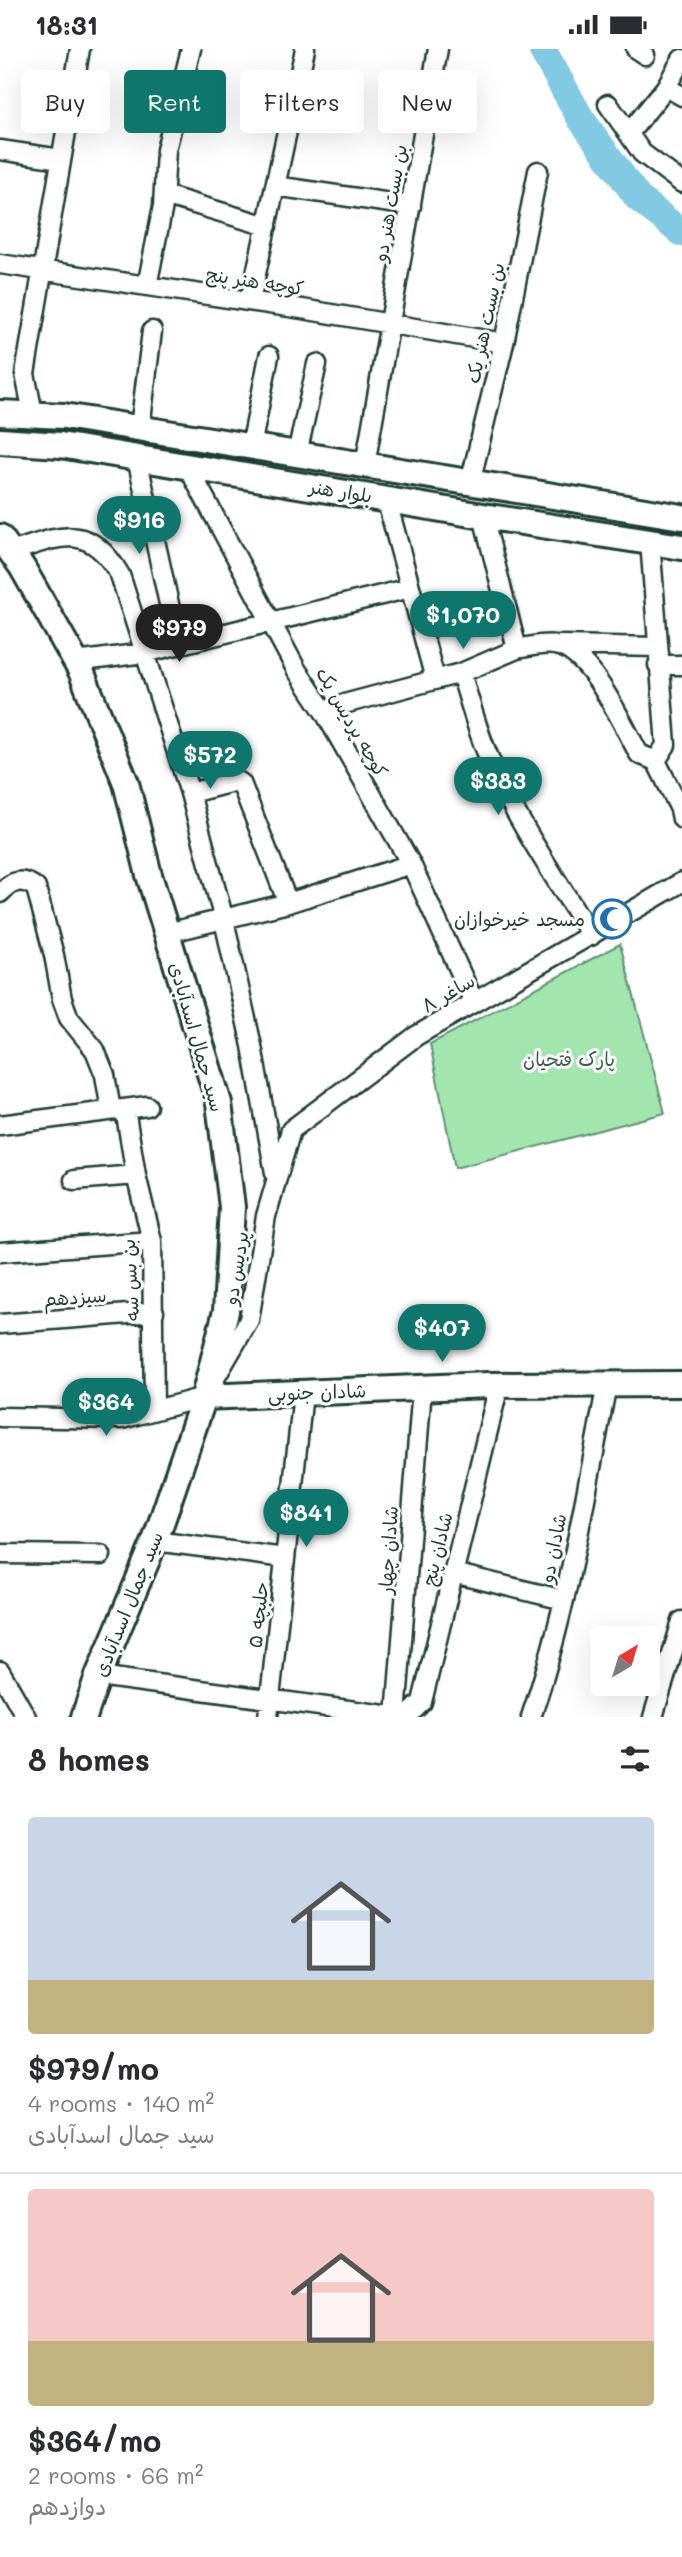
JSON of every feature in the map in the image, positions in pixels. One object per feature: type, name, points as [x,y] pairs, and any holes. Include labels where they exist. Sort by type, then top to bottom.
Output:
[{"type":"main road","name":"بلوار هنر","points":[[0,413],[33,413],[140,428],[682,517]]},
{"type":"main road","name":"بلوار هنر","points":[[0,441],[60,445],[682,547]]},
{"type":"main road","name":"سید جمال اسدآبادی","points":[[6,544],[76,662],[126,783],[167,933],[219,1103],[232,1207],[226,1311],[204,1397],[155,1541],[98,1676],[84,1717]]},
{"type":"main road","name":"شادان جنوبی","points":[[204,1397],[499,1385],[682,1384]]},
{"type":"street","points":[[33,413],[26,374],[80,49]]},
{"type":"street","points":[[147,286],[164,195],[166,150],[191,49]]},
{"type":"street","points":[[250,301],[306,49]]},
{"type":"street","name":"بن بست هنر دو","points":[[365,465],[438,49]]},
{"type":"street","points":[[630,132],[674,91],[682,59]]},
{"type":"street","points":[[608,104],[630,132],[642,153],[682,183]]},
{"type":"street","points":[[0,150],[61,159]]},
{"type":"street","name":"بن بست هنر یک","points":[[470,482],[504,343],[538,171]]},
{"type":"street","points":[[275,186],[411,206]]},
{"type":"street","points":[[164,195],[267,226]]},
{"type":"street","name":"کوچه هنر پنج","points":[[0,264],[391,323],[504,343]]},
{"type":"street","points":[[140,428],[152,331]]},
{"type":"street","points":[[251,447],[269,356]]},
{"type":"street","points":[[297,454],[317,364]]},
{"type":"street","points":[[137,458],[178,645]]},
{"type":"street","name":"کوچه پردیس یک","points":[[187,465],[296,669],[325,713],[411,864],[474,1002]]},
{"type":"street","points":[[386,498],[435,679]]},
{"type":"street","points":[[483,516],[517,649]]},
{"type":"street","points":[[6,544],[66,536],[80,537],[96,544],[110,558],[120,575],[190,793],[224,921],[252,1046],[275,1177]]},
{"type":"street","points":[[650,541],[666,745],[656,761]]},
{"type":"street","points":[[76,662],[144,653],[410,588]]},
{"type":"street","points":[[325,713],[344,704],[461,673],[517,649],[556,645],[657,647]]},
{"type":"street","points":[[556,645],[579,658],[605,690],[639,754],[656,761],[682,818]]},
{"type":"street","points":[[658,665],[682,665]]},
{"type":"street","points":[[461,673],[494,770],[528,833],[590,936]]},
{"type":"street","points":[[190,793],[237,781],[242,783],[288,902]]},
{"type":"street","points":[[167,933],[224,921],[411,864]]},
{"type":"street","name":"بن بس سه","points":[[0,893],[15,881],[27,881],[36,888],[54,955],[62,999],[69,1018],[95,1050],[118,1109],[152,1241],[155,1410]]},
{"type":"street","name":"ساغر ٨","points":[[275,1177],[291,1130],[416,1035],[590,936],[681,888]]},
{"type":"street","points":[[0,1125],[148,1105]]},
{"type":"street","points":[[74,1180],[135,1175]]},
{"type":"street","name":"پردیس دو","points":[[204,1397],[249,1321],[275,1177]]},
{"type":"street","points":[[0,1252],[152,1241]]},
{"type":"street","name":"سیزدهم","points":[[0,1324],[154,1313]]},
{"type":"street","name":"شادان دو","points":[[531,1717],[544,1679],[564,1600],[607,1384]]},
{"type":"street","name":"شادان پنج","points":[[407,1717],[422,1702],[499,1385]]},
{"type":"street","name":"شادان چهار","points":[[398,1717],[422,1388]]},
{"type":"street","name":"حلبچه ۵","points":[[269,1709],[303,1393]]},
{"type":"street","points":[[0,1417],[122,1419],[204,1397]]},
{"type":"street","points":[[155,1541],[285,1558]]},
{"type":"street","points":[[0,1554],[101,1555]]},
{"type":"street","points":[[453,1573],[564,1600]]},
{"type":"street","points":[[653,1717],[682,1621]]},
{"type":"street","points":[[98,1676],[269,1709],[398,1717]]},
{"type":"street","points":[[1,1678],[26,1717]]},
{"type":"green space","name":"پارک فتحیان","points":[[620,944],[665,1113],[455,1168],[430,1044]]},
{"type":"waterway","points":[[542,49],[581,119],[638,198],[682,233]]},
{"type":"place","name":"مسجد خیرخوازان","points":[[612,919]]}]
